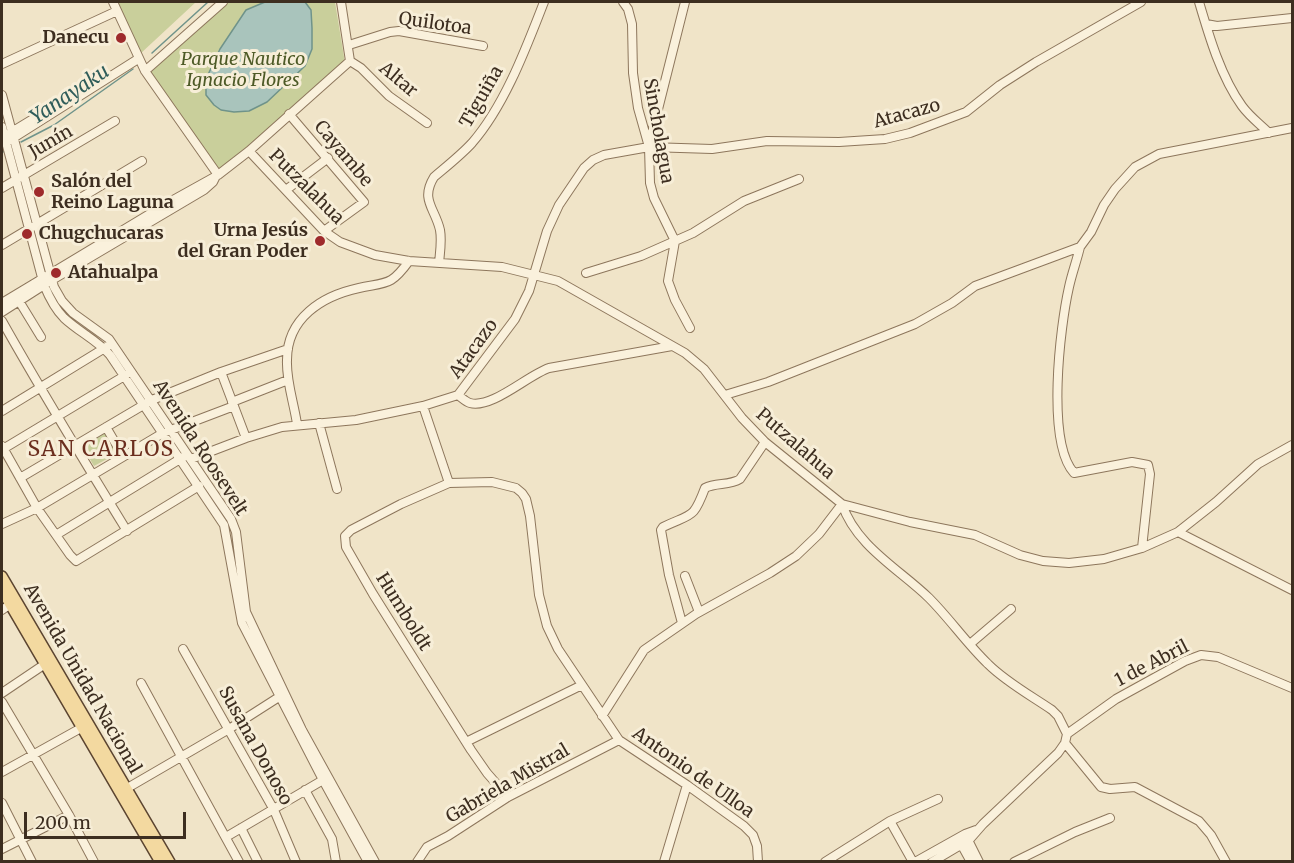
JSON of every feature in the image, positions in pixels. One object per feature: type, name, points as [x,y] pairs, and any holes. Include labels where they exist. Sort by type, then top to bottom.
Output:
[{"type":"main road","name":"Avenida Unidad Nacional","points":[[2,576],[9,605]]},
{"type":"main road","name":"Avenida Unidad Nacional","points":[[2,591],[48,662],[123,791],[160,861]]},
{"type":"main road","name":"Avenida Unidad Nacional","points":[[48,662],[81,728],[170,861]]},
{"type":"street","points":[[113,2],[145,70],[217,177]]},
{"type":"street","points":[[145,70],[223,2]]},
{"type":"street","points":[[2,303],[43,281],[182,195],[217,177],[249,151],[350,61],[341,2]]},
{"type":"street","name":"Tiguiña","points":[[439,263],[441,236],[429,203],[427,192],[430,184],[434,177],[472,142],[487,123],[530,40],[544,2]]},
{"type":"street","name":"Sincholagua","points":[[623,2],[628,9],[632,24],[633,73],[638,108],[649,147],[648,159],[652,190],[675,241]]},
{"type":"street","points":[[649,147],[684,2]]},
{"type":"street","name":"Atacazo","points":[[56,536],[187,457],[297,424],[356,420],[423,406],[458,395],[515,318],[529,291],[547,231],[559,205],[584,168],[593,160],[604,155],[649,147],[712,149],[767,141],[839,142],[885,139],[910,133],[966,112],[1000,85],[1036,62],[1141,2]]},
{"type":"street","points":[[1199,2],[1224,72],[1241,105],[1269,133]]},
{"type":"street","points":[[2,64],[117,10]]},
{"type":"street","points":[[1206,24],[1217,26],[1293,18]]},
{"type":"street","points":[[1211,37],[1217,26]]},
{"type":"street","name":"Quilotoa","points":[[349,45],[399,31],[483,46]]},
{"type":"street","points":[[3,141],[138,58]]},
{"type":"street","name":"Altar","points":[[350,61],[361,68],[389,96],[427,123]]},
{"type":"street","name":"Avenida Roosevelt","points":[[2,95],[18,153],[20,177],[33,226],[43,281],[52,302],[63,316],[100,343],[163,433],[187,457],[199,486],[224,525],[228,537],[239,615],[279,697],[368,861]]},
{"type":"street","name":"Cayambe","points":[[289,114],[364,202],[324,231]]},
{"type":"street","name":"Junín","points":[[2,189],[115,121]]},
{"type":"street","name":"Avenida Roosevelt","points":[[2,127],[3,141],[20,177]]},
{"type":"street","points":[[1142,548],[1150,474],[1148,465],[1132,462],[1074,473],[1068,466],[1058,427],[1058,370],[1069,288],[1080,247],[1115,189],[1135,167],[1150,158],[1159,154],[1293,128]]},
{"type":"street","name":"Putzalahua","points":[[249,151],[324,231],[340,242],[375,255],[409,261],[502,267],[558,281],[685,353],[704,369],[742,418],[765,442],[842,504],[910,522],[975,535],[1020,555],[1043,561],[1069,563],[1104,559],[1142,548],[1178,532],[1258,464],[1293,445]]},
{"type":"street","points":[[9,156],[18,153]]},
{"type":"street","points":[[286,190],[328,159]]},
{"type":"street","points":[[2,245],[142,161]]},
{"type":"street","points":[[586,273],[619,264],[675,241],[693,233],[744,201],[799,179]]},
{"type":"street","name":"Avenida Roosevelt","points":[[33,226],[62,301],[73,314],[109,339],[231,519],[236,532],[246,612],[302,730],[375,861]]},
{"type":"street","points":[[675,241],[668,280],[675,300],[690,328]]},
{"type":"street","points":[[725,395],[768,382],[915,324],[952,303],[975,286],[1080,247]]},
{"type":"street","points":[[297,424],[288,380],[287,360],[293,329],[318,303],[358,288],[393,281],[409,261]]},
{"type":"street","points":[[2,312],[43,281]]},
{"type":"street","points":[[19,301],[41,337]]},
{"type":"street","points":[[2,321],[39,388],[127,531]]},
{"type":"street","points":[[2,411],[112,343]]},
{"type":"street","points":[[458,395],[469,404],[482,404],[534,374],[549,368],[672,346]]},
{"type":"street","points":[[20,478],[152,400],[221,372],[288,349]]},
{"type":"street","points":[[221,372],[246,438]]},
{"type":"street","points":[[133,373],[124,376],[2,448],[37,508],[76,561],[199,486]]},
{"type":"street","points":[[2,524],[37,508],[163,433],[288,380]]},
{"type":"street","points":[[423,406],[449,483]]},
{"type":"street","points":[[319,423],[337,489]]},
{"type":"street","points":[[106,427],[123,456]]},
{"type":"street","points":[[682,623],[669,574],[661,530],[695,512],[705,488],[709,485],[734,483],[740,479],[765,442]]},
{"type":"street","name":"Antonio de Ulloa","points":[[449,483],[492,482],[516,488],[522,493],[526,499],[530,516],[539,595],[547,626],[558,649],[619,740],[744,826],[753,835],[757,846],[758,861]]},
{"type":"street","name":"Humboldt","points":[[449,483],[401,504],[351,530],[345,536],[346,547],[466,742],[508,797]]},
{"type":"street","points":[[602,716],[644,650],[699,612],[796,556],[819,534],[842,504]]},
{"type":"street","points":[[842,504],[848,520],[856,531],[933,603],[999,674],[1052,710],[1058,716],[1067,734],[1065,743],[1058,753],[978,830],[932,861]]},
{"type":"street","points":[[1178,532],[1293,590]]},
{"type":"street","points":[[685,576],[699,612]]},
{"type":"street","points":[[970,644],[1011,609]]},
{"type":"street","name":"Susana Donoso","points":[[183,649],[274,810],[296,861]]},
{"type":"street","name":"1 de Abril","points":[[1067,734],[1116,699],[1185,661],[1201,655],[1218,657],[1293,688]]},
{"type":"street","points":[[2,693],[48,662]]},
{"type":"street","points":[[141,683],[180,758],[239,861]]},
{"type":"street","points":[[466,742],[582,685]]},
{"type":"street","points":[[123,791],[279,697]]},
{"type":"street","points":[[2,702],[94,861]]},
{"type":"street","points":[[2,772],[81,728]]},
{"type":"street","name":"Gabriela Mistral","points":[[417,861],[427,847],[508,797],[619,740]]},
{"type":"street","points":[[1065,743],[1101,787],[1135,788],[1199,821],[1211,835],[1226,861]]},
{"type":"street","points":[[226,837],[323,780]]},
{"type":"street","points":[[664,861],[687,785]]},
{"type":"street","points":[[305,790],[332,839],[336,861]]},
{"type":"street","points":[[825,861],[890,821],[938,799]]},
{"type":"street","points":[[2,803],[32,861]]},
{"type":"street","points":[[2,849],[69,815]]},
{"type":"street","points":[[1014,861],[1110,818]]},
{"type":"street","points":[[890,821],[914,861],[963,839]]},
{"type":"street","points":[[241,828],[258,861]]},
{"type":"street","points":[[963,839],[971,861]]},
{"type":"street","points":[[963,839],[979,861]]},
{"type":"green space","points":[[117,2],[196,2],[140,54]]},
{"type":"green space","name":"Parque Nautico Ignacio Flores","points":[[228,2],[335,2],[345,63],[219,171],[177,110],[144,69],[179,46]]},
{"type":"green space","points":[[105,430],[118,453],[94,466],[81,444]]},
{"type":"water","name":"Parque Nautico Ignacio Flores","points":[[265,2],[305,2],[311,10],[312,49],[305,66],[267,102],[249,111],[221,110],[206,95],[206,79],[220,49],[246,10]]},
{"type":"waterway","name":"Yanayaku","points":[[152,53],[208,2]]},
{"type":"waterway","name":"Yanayaku","points":[[21,142],[54,125],[133,69]]},
{"type":"place","name":"Danecu","points":[[121,38]]},
{"type":"place","name":"Salón del Reino Laguna","points":[[39,192]]},
{"type":"place","name":"Chugchucaras","points":[[27,234]]},
{"type":"place","name":"Urna Jesús del Gran Poder","points":[[320,241]]},
{"type":"place","name":"Atahualpa","points":[[56,273]]},
{"type":"district","name":"SAN CARLOS","points":[[101,450]]}]
